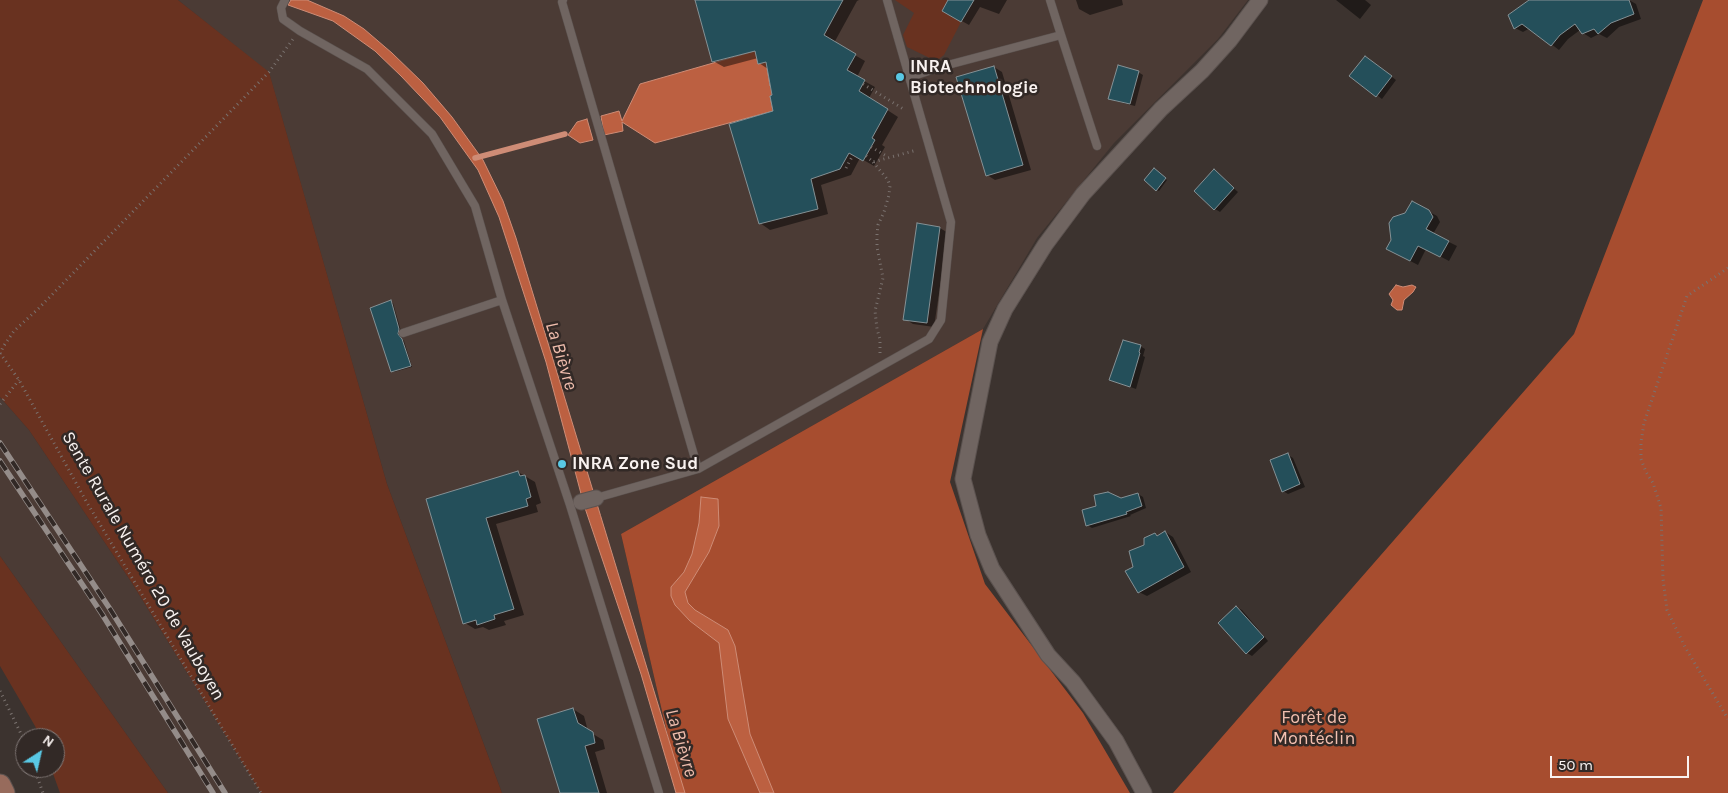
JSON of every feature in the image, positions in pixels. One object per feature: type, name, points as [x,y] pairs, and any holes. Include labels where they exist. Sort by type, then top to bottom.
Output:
[{"type":"main road","points":[[0,785],[4,793]]},
{"type":"street","points":[[1144,793],[1116,741],[1073,682],[1048,655],[992,569],[978,535],[963,479],[990,342],[1005,309],[1045,245],[1083,194],[1161,109],[1202,71],[1230,40],[1260,0]]},
{"type":"lane","points":[[285,0],[281,8],[284,19],[300,31],[367,69],[432,134],[476,206],[502,300],[582,502],[659,793]]},
{"type":"lane","points":[[563,0],[567,21],[698,469]]},
{"type":"lane","points":[[582,502],[698,469],[929,339],[941,320],[951,222],[887,0]]},
{"type":"lane","points":[[1050,0],[1097,146]]},
{"type":"lane","points":[[910,77],[1061,35]]},
{"type":"lane","points":[[402,333],[502,300]]},
{"type":"path","points":[[0,353],[14,331],[39,308],[269,72],[300,31]]},
{"type":"path","points":[[863,84],[906,110]]},
{"type":"path","points":[[873,162],[930,146]]},
{"type":"path","points":[[871,147],[889,157]]},
{"type":"path","points":[[846,168],[853,155]]},
{"type":"path","points":[[866,156],[888,180],[890,186],[877,234],[877,247],[883,278],[875,311],[876,330],[880,339],[880,367]]},
{"type":"path","points":[[1728,268],[1687,296],[1646,416],[1641,442],[1641,459],[1653,483],[1661,508],[1662,579],[1666,610],[1685,647],[1728,718]]},
{"type":"path","name":"Sente Rurale Numéro 20 de Vauboyen","points":[[0,353],[19,380],[86,501],[261,793]]},
{"type":"path","points":[[0,404],[19,380]]},
{"type":"path","points":[[0,691],[18,728]]},
{"type":"path","points":[[38,778],[44,793]]},
{"type":"shaded area","points":[[0,0],[178,0],[269,72],[387,484],[502,793],[261,793],[132,583],[29,430],[0,397]]},
{"type":"shaded area","points":[[178,0],[1248,0],[1218,39],[1114,143],[1037,238],[983,329],[621,534],[681,793],[502,793],[387,484],[269,73]]},
{"type":"shaded area","points":[[291,0],[307,0],[344,16],[364,29],[423,83],[452,117],[483,160],[503,201],[516,238],[685,793],[676,793],[641,674],[584,505],[546,362],[499,217],[478,170],[440,117],[375,51],[333,21],[288,5]]},
{"type":"shaded area","points":[[895,0],[948,0],[942,11],[961,22],[944,55],[936,61],[907,47],[903,35],[914,13]]},
{"type":"shaded area","points":[[755,51],[758,64],[766,62],[770,86],[773,86],[776,94],[770,96],[773,111],[655,143],[622,122],[623,131],[604,135],[601,116],[619,111],[622,121],[640,84]]},
{"type":"shaded area","points":[[587,119],[593,140],[580,143],[568,135],[577,122]]},
{"type":"shaded area","points":[[1396,285],[1403,287],[1412,285],[1416,287],[1404,300],[1402,310],[1397,310],[1391,305],[1393,300],[1389,294]]},
{"type":"shaded area","points":[[0,397],[29,430],[132,583],[261,793],[168,793],[0,556]]},
{"type":"shaded area","points":[[701,497],[718,499],[719,526],[709,552],[685,592],[688,603],[695,610],[728,630],[735,646],[750,734],[774,793],[760,793],[728,719],[719,643],[690,621],[675,605],[671,596],[671,587],[684,572],[692,554],[699,523]]},
{"type":"shaded area","points":[[0,556],[168,793],[60,793],[55,778],[65,778],[65,728],[36,728],[0,666]]},
{"type":"green space","name":"Forêt de Montéclin","points":[[1703,0],[1728,0],[1728,793],[1173,793],[1574,334]]},
{"type":"green space","points":[[983,329],[950,482],[985,584],[1083,713],[1130,793],[681,793],[621,534]]},
{"type":"building","points":[[695,0],[843,0],[824,35],[856,54],[847,70],[865,80],[859,91],[888,109],[872,138],[875,140],[863,161],[849,153],[840,169],[811,179],[818,209],[759,224],[729,124],[773,111],[766,62],[758,64],[755,51],[712,62]]},
{"type":"building","points":[[948,0],[974,0],[961,22],[942,11]]},
{"type":"building","points":[[1529,0],[1629,0],[1634,14],[1611,23],[1598,34],[1594,29],[1582,34],[1575,24],[1560,35],[1551,46],[1522,24],[1514,29],[1508,15]]},
{"type":"building","points":[[1365,56],[1392,76],[1376,97],[1349,76]]},
{"type":"building","points":[[1118,65],[1139,71],[1130,104],[1108,99]]},
{"type":"building","points":[[994,66],[1023,165],[986,176],[956,77]]},
{"type":"building","points":[[1154,168],[1166,178],[1156,191],[1144,180]]},
{"type":"building","points":[[1214,169],[1234,188],[1214,210],[1194,191]]},
{"type":"building","points":[[1412,201],[1429,210],[1433,217],[1426,229],[1449,241],[1440,257],[1418,246],[1410,261],[1386,249],[1391,240],[1389,223],[1393,217],[1405,213]]},
{"type":"building","points":[[917,223],[940,227],[927,323],[903,320]]},
{"type":"building","points":[[391,300],[399,329],[398,334],[402,339],[411,366],[391,372],[370,308]]},
{"type":"building","points":[[1123,340],[1141,345],[1130,387],[1109,380]]},
{"type":"building","points":[[1288,453],[1300,484],[1282,492],[1270,460]]},
{"type":"building","points":[[518,471],[520,476],[525,475],[531,497],[526,499],[528,506],[486,518],[514,609],[494,615],[495,619],[477,625],[476,620],[463,624],[426,499]]},
{"type":"building","points":[[1108,492],[1121,498],[1138,493],[1142,506],[1126,512],[1127,514],[1086,526],[1082,510],[1096,506],[1094,495]]},
{"type":"building","points":[[1165,531],[1184,567],[1138,593],[1125,571],[1133,567],[1129,551],[1144,545],[1144,538],[1155,533],[1157,536]]},
{"type":"building","points":[[1236,606],[1264,637],[1246,654],[1218,623]]},
{"type":"building","points":[[573,708],[578,723],[593,732],[595,743],[585,746],[599,793],[560,793],[537,719]]},
{"type":"waterway","points":[[475,158],[565,134]]},
{"type":"railway","points":[[0,443],[110,609],[225,793]]},
{"type":"railway","points":[[0,461],[102,614],[213,793]]},
{"type":"place","name":"INRA Biotechnologie","points":[[900,77]]},
{"type":"place","name":"INRA Zone Sud","points":[[562,464]]},
{"type":"water label","name":"La Bièvre","points":[[561,356]]},
{"type":"water label","name":"La Bièvre","points":[[681,743]]}]
